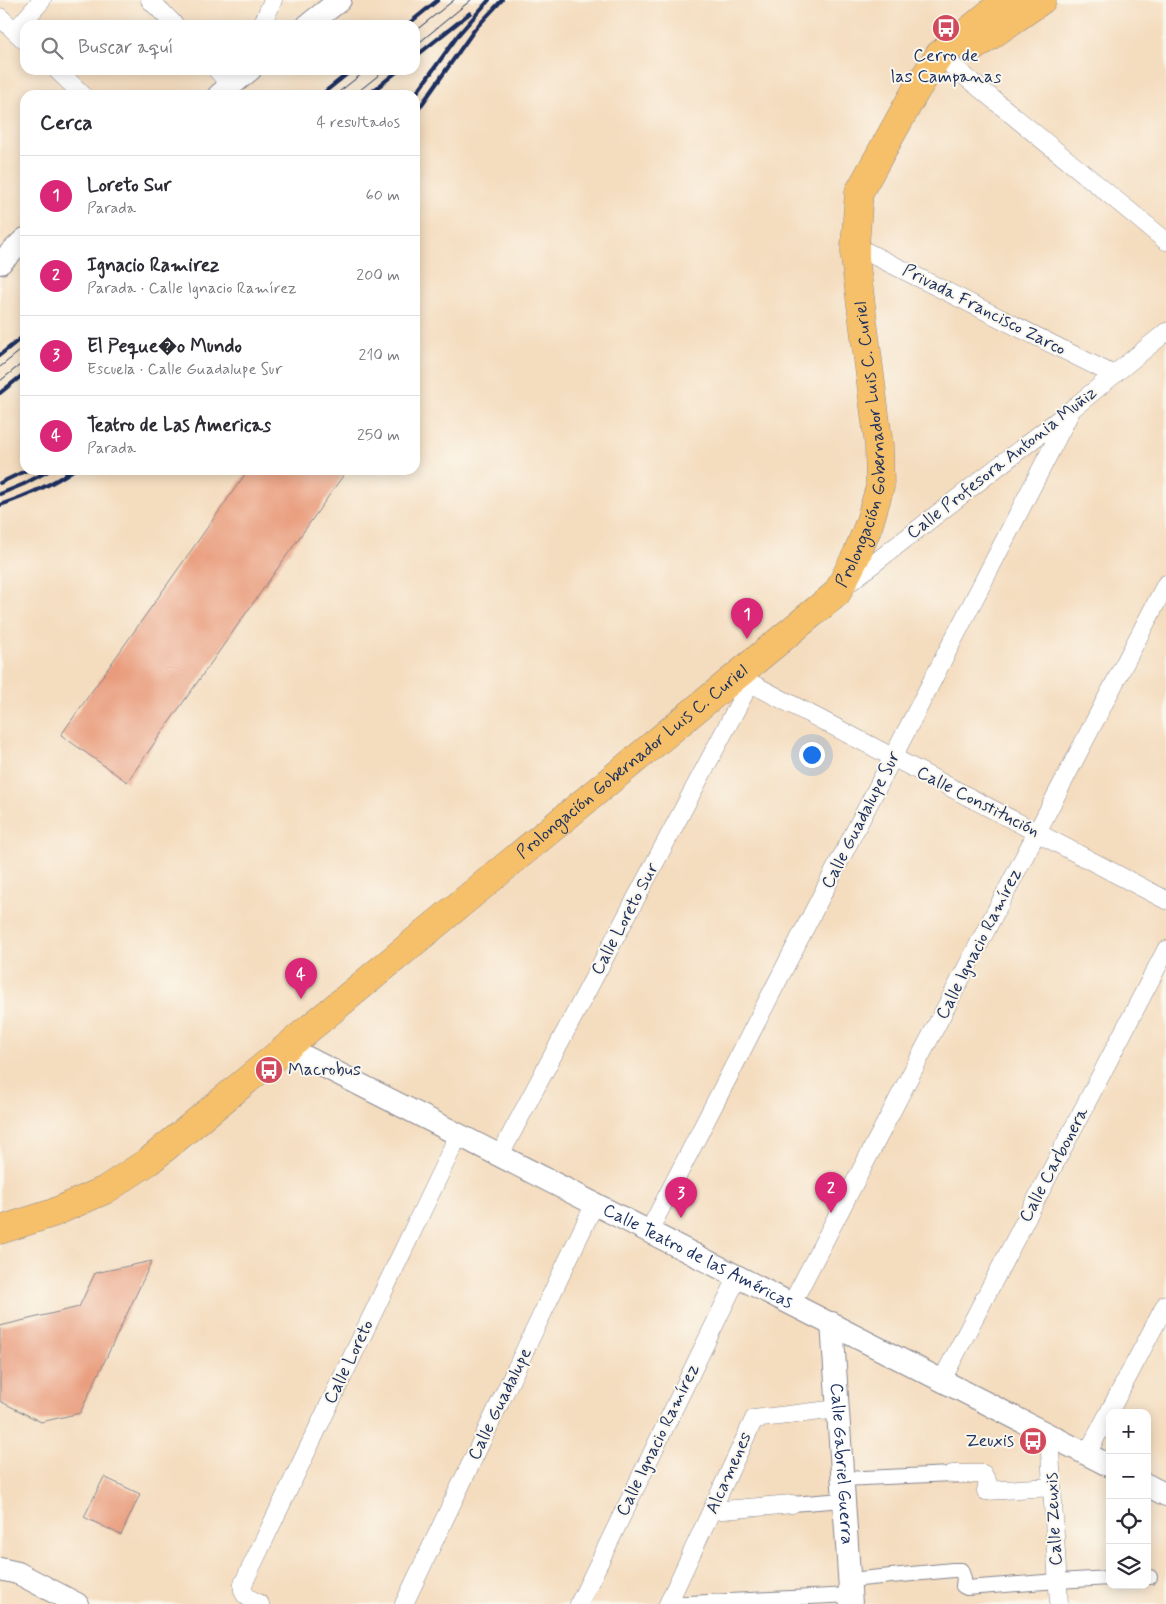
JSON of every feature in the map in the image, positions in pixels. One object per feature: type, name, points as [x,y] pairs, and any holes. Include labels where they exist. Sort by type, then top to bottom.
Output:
[{"type":"main road","name":"Prolongación Gobernador Luis C. Curiel","points":[[0,1230],[53,1213],[105,1190],[149,1161],[286,1047],[743,680],[837,593],[866,532],[880,486],[879,446],[855,246],[858,192],[916,90],[944,59],[1006,0]]},
{"type":"main road","name":"Prolongación Gobernador Luis C. Curiel","points":[[944,59],[1042,0]]},
{"type":"street","points":[[30,20],[42,0]]},
{"type":"street","points":[[150,0],[170,20]]},
{"type":"street","points":[[264,20],[273,0]]},
{"type":"street","points":[[314,20],[340,0]]},
{"type":"street","points":[[0,17],[20,36]]},
{"type":"street","points":[[944,59],[1166,241]]},
{"type":"street","points":[[62,75],[78,90]]},
{"type":"street","points":[[0,264],[20,244]]},
{"type":"street","name":"Privada Francisco Zarco","points":[[855,246],[1114,375]]},
{"type":"street","name":"Calle Profesora Antonia Muñiz","points":[[837,593],[1072,409],[1166,332]]},
{"type":"street","name":"Calle Guadalupe Sur","points":[[649,1231],[1072,409]]},
{"type":"street","name":"Calle Ignacio Ramírez","points":[[792,1303],[1166,584]]},
{"type":"street","name":"Calle Constitución","points":[[743,680],[1166,900]]},
{"type":"street","name":"Calle Loreto Sur","points":[[500,1155],[743,680]]},
{"type":"street","name":"Calle Carbonera","points":[[942,1380],[1166,950]]},
{"type":"street","name":"Calle Teatro de las Américas","points":[[286,1047],[1106,1464]]},
{"type":"street","name":"Calle Loreto","points":[[260,1604],[246,1597],[242,1590],[243,1584],[459,1134]]},
{"type":"street","name":"Calle Guadalupe","points":[[404,1604],[595,1204]]},
{"type":"street","name":"Calle Ignacio Ramírez","points":[[579,1604],[738,1276]]},
{"type":"street","points":[[1087,1454],[1166,1304]]},
{"type":"street","name":"Calle Gabriel Guerra","points":[[832,1323],[850,1593]]},
{"type":"street","name":"Alcamenes","points":[[668,1604],[754,1419],[838,1409]]},
{"type":"street","name":"Calle Zeuxis","points":[[1049,1434],[1059,1604]]},
{"type":"street","points":[[712,1511],[792,1504],[843,1490],[952,1474],[983,1474],[988,1483],[986,1491],[1052,1487]]},
{"type":"street","points":[[1151,1487],[1166,1495]]},
{"type":"street","points":[[0,1569],[18,1573],[73,1603]]},
{"type":"street","points":[[668,1604],[850,1593],[953,1570],[961,1570],[964,1578],[963,1586],[967,1588],[1106,1578]]},
{"type":"building","points":[[244,475],[343,475],[127,782],[61,735]]},
{"type":"building","points":[[152,1261],[80,1413],[41,1422],[0,1401],[0,1326],[79,1307],[95,1273]]},
{"type":"building","points":[[104,1477],[140,1494],[121,1535],[84,1517]]},
{"type":"tram line","points":[[420,27],[454,0]]},
{"type":"tram line","points":[[420,42],[471,0]]},
{"type":"tram line","points":[[341,90],[361,75]]},
{"type":"tram line","points":[[360,90],[379,75]]},
{"type":"tram line","points":[[0,367],[20,351]]},
{"type":"tram line","points":[[0,381],[20,365]]},
{"type":"railway","points":[[413,20],[438,0]]},
{"type":"railway","points":[[419,90],[459,34],[489,0]]},
{"type":"railway","points":[[420,107],[475,29],[502,0]]},
{"type":"railway","points":[[420,53],[470,13]]},
{"type":"railway","points":[[327,90],[346,75]]},
{"type":"railway","points":[[374,90],[393,75]]},
{"type":"railway","points":[[0,355],[20,339]]},
{"type":"railway","points":[[0,393],[20,377]]},
{"type":"railway","points":[[0,483],[20,473]]},
{"type":"railway","points":[[0,494],[41,475]]},
{"type":"railway","points":[[0,505],[38,490],[65,475]]},
{"type":"place","name":"Cerro de las Campanas","points":[[946,28]]},
{"type":"place","name":"Loreto Sur","points":[[747,639]]},
{"type":"place","name":"Teatro de Las Americas","points":[[301,999]]},
{"type":"place","name":"Macrobus","points":[[269,1070]]},
{"type":"place","name":"Ignacio Ramirez","points":[[831,1213]]},
{"type":"place","name":"El Peque�o Mundo","points":[[681,1218]]},
{"type":"place","name":"Zeuxis","points":[[1033,1441]]}]
